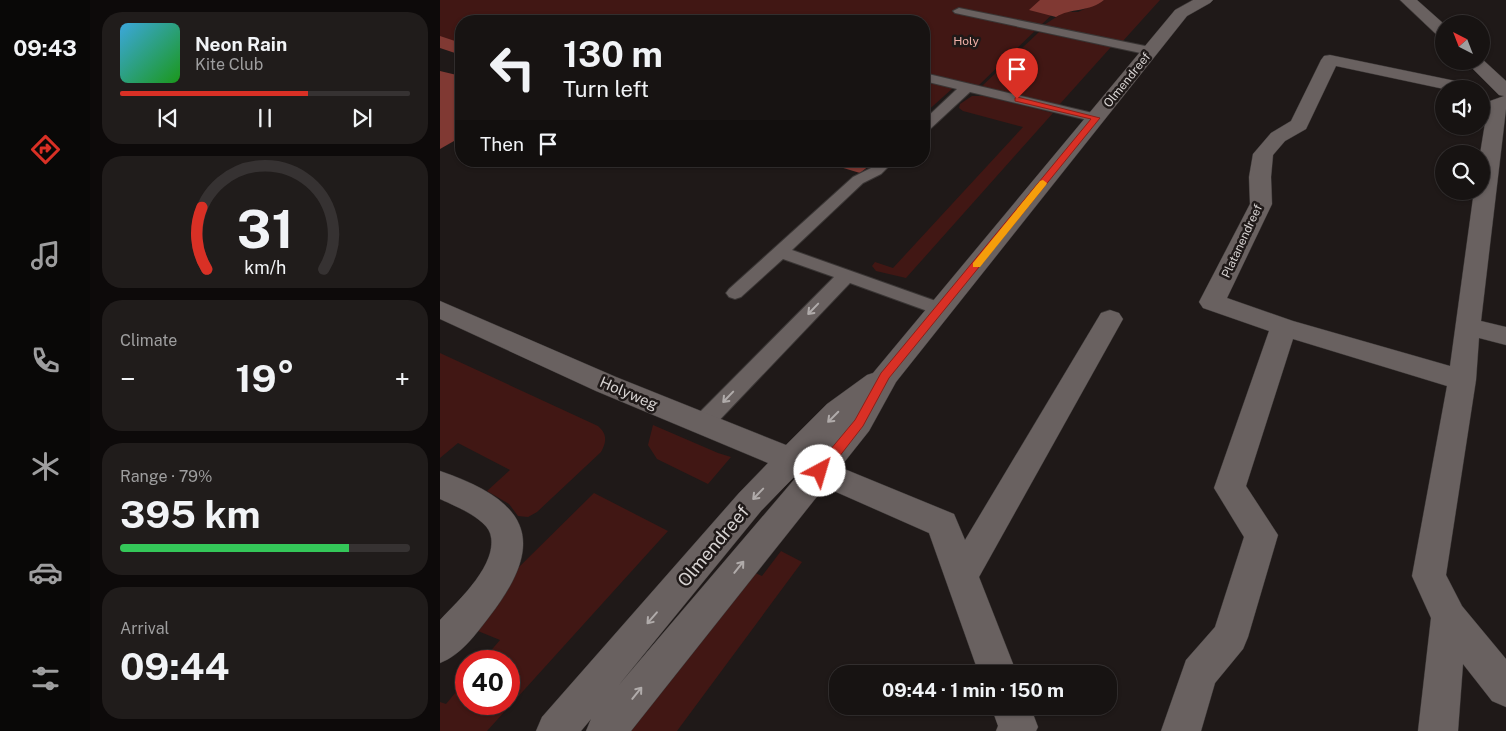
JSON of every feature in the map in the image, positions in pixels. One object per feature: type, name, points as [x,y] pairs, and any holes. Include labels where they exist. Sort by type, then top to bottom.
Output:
[{"type":"street","name":"Olmendreef","points":[[556,731],[750,502],[806,465],[859,423],[885,376],[1150,51],[1181,13],[1204,0]]},
{"type":"street","points":[[1408,0],[1435,25]]},
{"type":"street","name":"Platanendreef","points":[[1435,82],[1330,60],[1299,125],[1278,137],[1263,154],[1260,177],[1261,204],[1212,302],[1284,327],[1462,380]]},
{"type":"street","points":[[1484,70],[1506,91]]},
{"type":"street","points":[[1490,93],[1506,96]]},
{"type":"street","points":[[1506,101],[1497,105],[1498,167],[1467,326],[1462,380],[1429,576],[1450,618],[1506,688]]},
{"type":"street","name":"Holyweg","points":[[440,310],[606,384],[806,465]]},
{"type":"street","points":[[961,577],[1110,319]]},
{"type":"street","points":[[1467,326],[1506,336]]},
{"type":"street","points":[[1181,731],[1199,674],[1230,637],[1261,535],[1230,488],[1284,327]]},
{"type":"street","name":"Olmendreef","points":[[606,731],[747,558],[806,465]]},
{"type":"street","points":[[806,465],[942,524],[995,665]]},
{"type":"street","points":[[440,484],[490,511],[505,528],[508,547],[504,565],[487,593],[440,646]]},
{"type":"street","points":[[1438,731],[1450,618]]},
{"type":"street","points":[[1013,715],[1018,727],[1016,731]]},
{"type":"lane","points":[[959,11],[1150,51]]},
{"type":"lane","points":[[930,78],[1096,118]]},
{"type":"lane","points":[[930,121],[967,87]]},
{"type":"lane","points":[[735,293],[858,180],[880,167]]},
{"type":"lane","points":[[780,252],[940,309]]},
{"type":"lane","points":[[702,424],[847,275]]},
{"type":"green space","name":"Holy","points":[[440,0],[1067,0],[978,86],[953,88],[930,109],[930,15],[455,15],[455,46],[440,41]]},
{"type":"green space","points":[[1104,0],[1160,0],[1122,42],[1041,27],[1064,12],[1078,12]]},
{"type":"green space","points":[[1039,32],[1111,47],[1059,105],[981,87]]},
{"type":"green space","points":[[972,96],[984,96],[1053,113],[906,278],[876,271],[872,266],[875,262],[893,268],[1023,127],[963,111],[959,108],[960,104]]},
{"type":"green space","points":[[440,353],[598,426],[605,438],[601,452],[537,512],[528,517],[518,516],[509,504],[487,491],[510,470],[458,443],[440,458]]},
{"type":"green space","points":[[653,425],[731,457],[708,484],[657,459],[648,445]]},
{"type":"green space","points":[[594,493],[668,531],[520,695],[520,650],[491,650],[500,640],[473,629],[518,568]]},
{"type":"green space","points":[[781,551],[802,562],[677,731],[625,731],[751,571],[762,576]]},
{"type":"green space","points":[[455,693],[455,715],[501,715],[487,731],[440,731],[440,702],[446,704]]},
{"type":"shaded area","points":[[1040,0],[1104,0],[1093,6],[1067,12],[1056,17],[1029,10]]},
{"type":"shaded area","points":[[440,36],[455,41],[455,53],[440,48]]},
{"type":"shaded area","points":[[440,71],[455,75],[455,140],[440,149]]},
{"type":"shaded area","points":[[840,167],[868,167],[860,173]]},
{"type":"slow traffic","points":[[976,265],[1043,183]]},
{"type":"route","points":[[820,471],[859,423],[885,376],[1096,118],[1017,99]]}]
